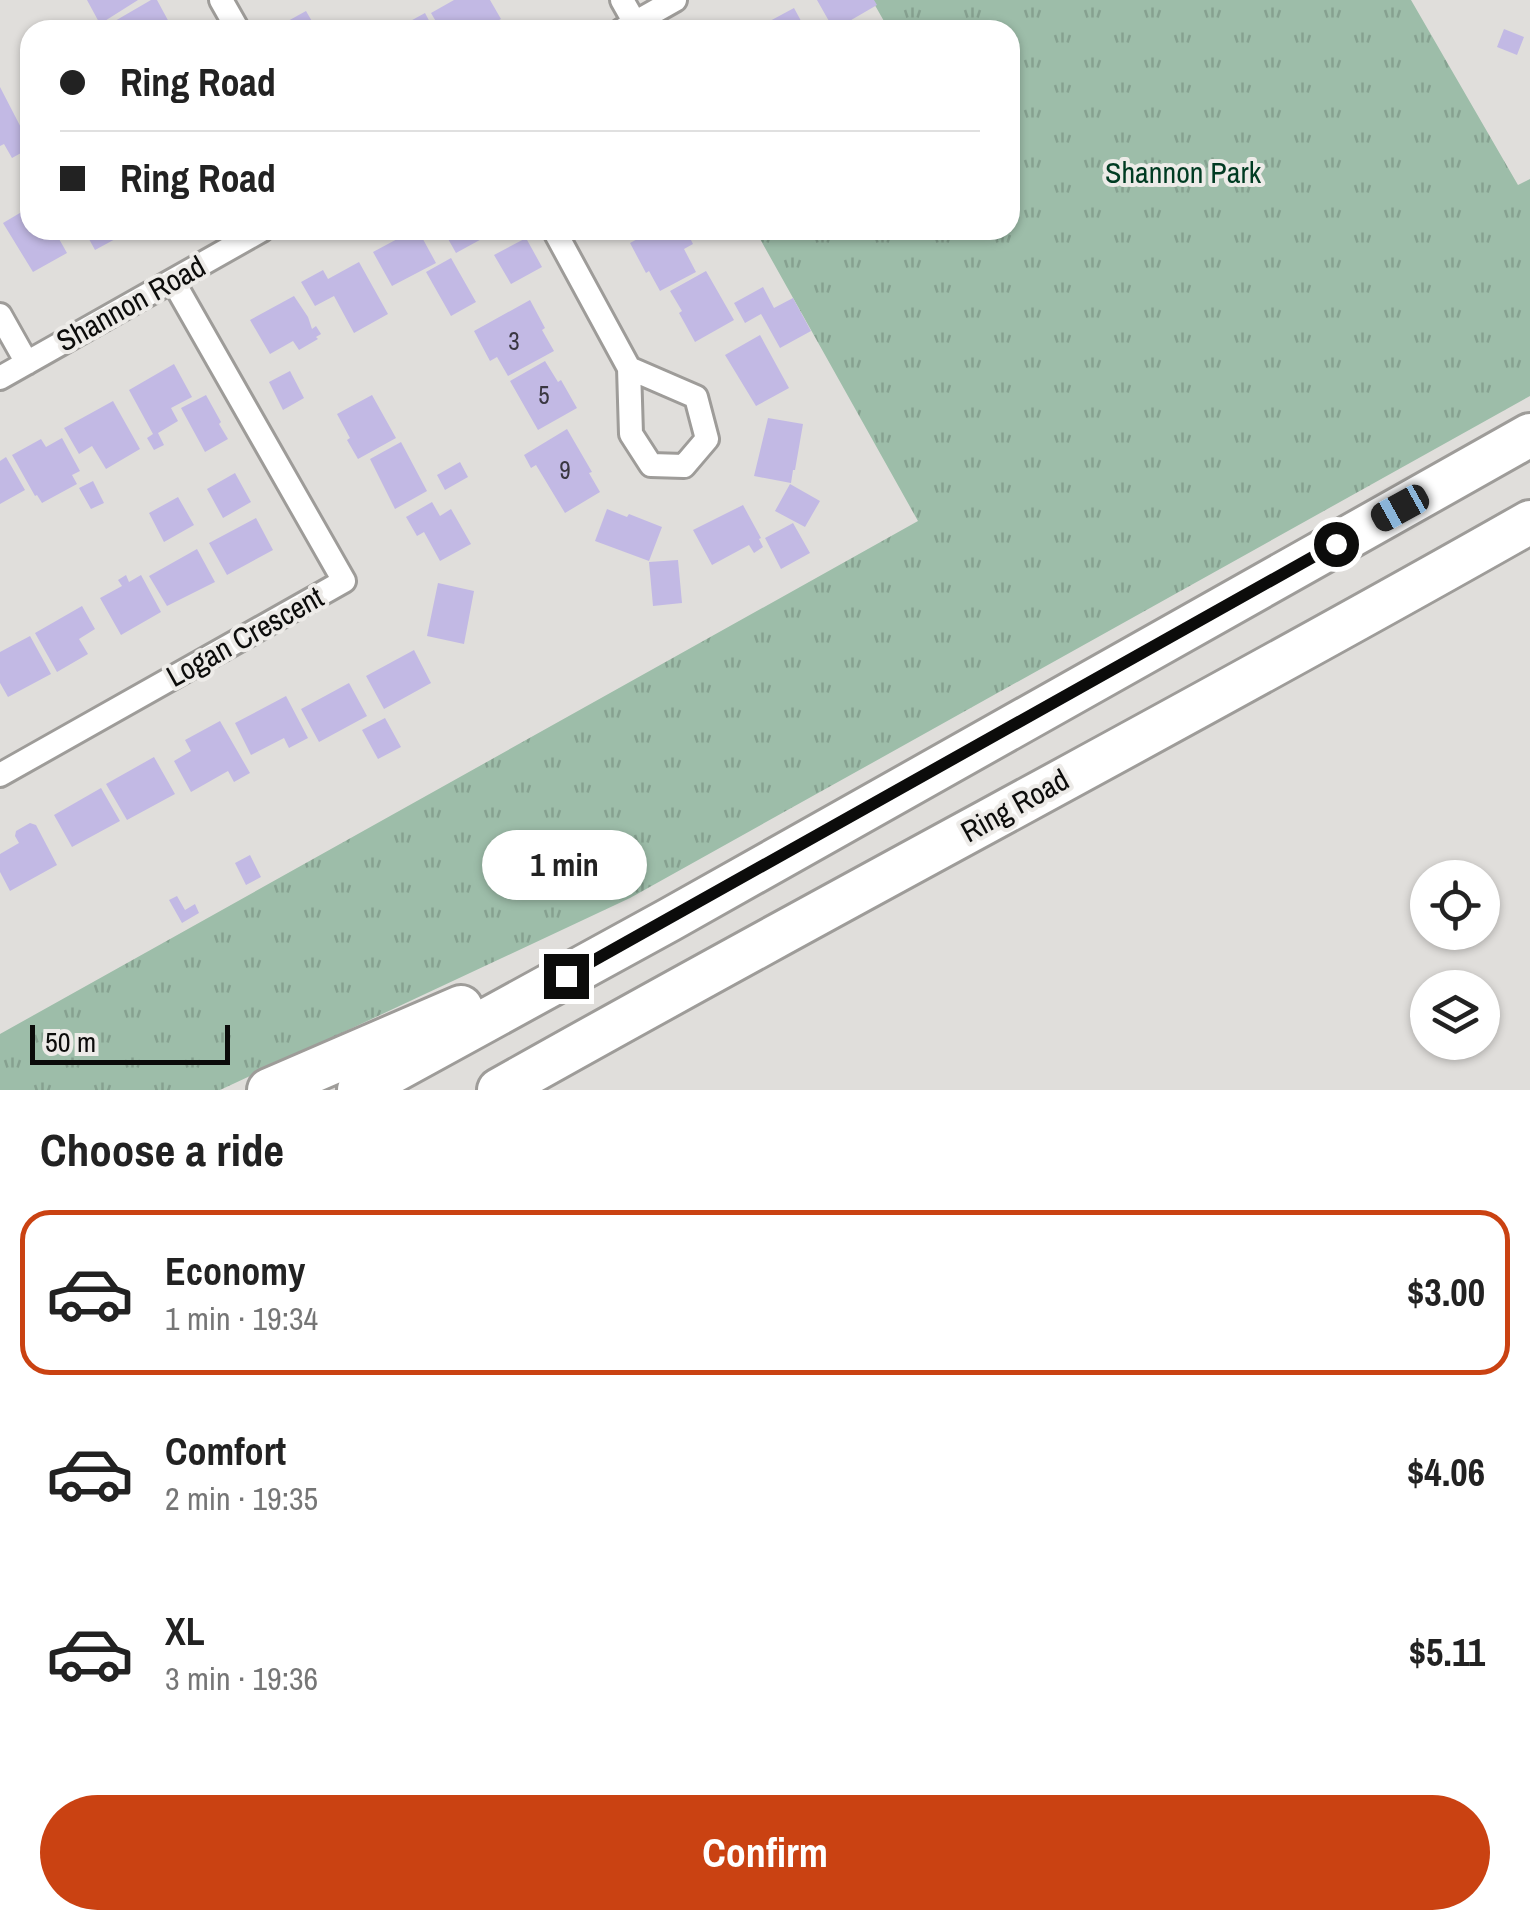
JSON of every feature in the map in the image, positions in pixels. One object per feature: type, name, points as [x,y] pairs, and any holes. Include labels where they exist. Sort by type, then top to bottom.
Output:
[{"type":"highway","points":[[359,1090],[1530,436]]},
{"type":"highway","name":"Ring Road","points":[[499,1090],[1362,618],[1530,522]]},
{"type":"highway","points":[[269,1090],[669,920]]},
{"type":"highway","points":[[515,1090],[696,979]]},
{"type":"street","points":[[639,20],[675,0]]},
{"type":"street","name":"Shannon Road","points":[[0,378],[245,240]]},
{"type":"street","points":[[559,240],[629,368],[632,434],[651,465],[684,466],[707,440],[696,398],[629,368]]},
{"type":"street","name":"Logan Crescent","points":[[0,774],[344,582],[173,281]]},
{"type":"street","points":[[0,315],[27,363]]},
{"type":"green space","name":"Shannon Park","points":[[872,0],[1411,0],[1518,185],[1530,179],[1530,396],[630,898],[220,1090],[0,1090],[0,1034],[918,521],[761,240],[1020,240],[1020,20],[883,20]]},
{"type":"building","points":[[87,0],[138,0],[106,20],[98,20]]},
{"type":"building","points":[[157,0],[168,20],[117,20]]},
{"type":"building","points":[[454,0],[490,0],[501,19],[435,20],[431,13]]},
{"type":"building","points":[[817,0],[874,0],[877,5],[851,20],[828,20]]},
{"type":"building","points":[[794,8],[801,20],[772,20]]},
{"type":"building","points":[[306,11],[311,20],[290,20]]},
{"type":"building","points":[[1504,29],[1524,37],[1517,55],[1497,47]]},
{"type":"building","points":[[0,87],[20,126],[20,154],[12,158],[4,144],[0,146]]},
{"type":"building","points":[[20,213],[20,240],[60,240],[67,253],[33,272],[3,223]]},
{"type":"building","points":[[90,240],[113,240],[95,250]]},
{"type":"building","points":[[395,240],[423,240],[436,263],[392,286],[373,252]]},
{"type":"building","points":[[449,240],[480,240],[456,253]]},
{"type":"building","points":[[527,240],[542,267],[511,284],[494,255]]},
{"type":"building","points":[[691,240],[693,244],[684,249],[696,272],[660,291],[630,243]]},
{"type":"building","points":[[451,258],[476,302],[451,316],[426,272]]},
{"type":"building","points":[[359,262],[388,314],[354,333],[334,296],[315,306],[301,282],[323,270],[328,279]]},
{"type":"building","points":[[706,271],[734,320],[695,342],[670,291]]},
{"type":"building","points":[[763,287],[774,308],[793,298],[811,331],[780,348],[761,314],[745,323],[734,303]]},
{"type":"building","points":[[294,296],[312,329],[316,326],[321,334],[299,350],[293,341],[270,354],[250,320]]},
{"type":"building","points":[[530,300],[554,351],[508,376],[497,357],[490,361],[474,331]]},
{"type":"building","points":[[760,335],[789,388],[756,406],[725,355]]},
{"type":"building","points":[[545,361],[577,408],[538,430],[510,381]]},
{"type":"building","points":[[174,364],[192,397],[171,408],[178,421],[158,433],[164,445],[154,450],[147,438],[153,434],[129,390]]},
{"type":"building","points":[[290,371],[304,398],[283,410],[269,382]]},
{"type":"building","points":[[206,395],[228,439],[205,452],[181,408]]},
{"type":"building","points":[[372,395],[396,438],[358,459],[337,414]]},
{"type":"building","points":[[113,401],[140,449],[106,469],[92,446],[79,454],[64,428]]},
{"type":"building","points":[[768,418],[803,424],[791,483],[754,476]]},
{"type":"building","points":[[567,429],[600,492],[565,513],[536,465],[531,468],[524,455]]},
{"type":"building","points":[[62,438],[80,471],[72,475],[77,484],[42,503],[12,455],[41,439],[46,447]]},
{"type":"building","points":[[401,442],[427,491],[395,509],[370,459]]},
{"type":"building","points":[[6,457],[25,490],[0,504],[0,461]]},
{"type":"building","points":[[460,462],[468,477],[445,490],[437,475]]},
{"type":"building","points":[[235,473],[251,502],[223,518],[207,489]]},
{"type":"building","points":[[93,481],[104,503],[91,509],[79,488]]},
{"type":"building","points":[[790,484],[820,501],[805,527],[775,511]]},
{"type":"building","points":[[178,497],[194,525],[164,542],[149,513]]},
{"type":"building","points":[[432,502],[440,516],[451,509],[471,544],[440,561],[424,532],[417,536],[406,517]]},
{"type":"building","points":[[743,505],[763,547],[754,553],[749,545],[712,565],[693,530]]},
{"type":"building","points":[[607,509],[662,527],[649,561],[595,541]]},
{"type":"building","points":[[256,518],[273,550],[227,575],[209,543]]},
{"type":"building","points":[[793,523],[810,553],[781,569],[765,538]]},
{"type":"building","points":[[197,549],[215,582],[167,606],[149,576]]},
{"type":"building","points":[[678,560],[682,603],[653,606],[649,562]]},
{"type":"building","points":[[126,575],[129,582],[141,575],[161,612],[121,635],[100,598],[122,586],[118,580]]},
{"type":"building","points":[[438,583],[474,591],[464,644],[427,636]]},
{"type":"building","points":[[82,606],[95,629],[79,639],[88,654],[57,672],[35,633]]},
{"type":"building","points":[[30,636],[51,674],[8,697],[0,683],[0,652]]},
{"type":"building","points":[[414,650],[431,683],[384,709],[366,676]]},
{"type":"building","points":[[349,683],[367,716],[319,742],[301,709]]},
{"type":"building","points":[[286,696],[308,738],[289,748],[284,738],[251,755],[235,723]]},
{"type":"building","points":[[385,718],[401,747],[378,759],[362,730]]},
{"type":"building","points":[[220,721],[250,773],[234,782],[228,771],[191,792],[174,761],[191,751],[185,740]]},
{"type":"building","points":[[154,757],[175,794],[127,820],[106,784]]},
{"type":"building","points":[[101,788],[120,821],[72,847],[54,815]]},
{"type":"building","points":[[30,823],[36,825],[57,865],[10,891],[0,872],[0,854],[19,843],[16,831]]},
{"type":"building","points":[[250,855],[261,877],[246,885],[235,863]]},
{"type":"building","points":[[177,896],[185,910],[195,904],[199,913],[182,923],[169,900]]},
{"type":"route","points":[[566,976],[1336,544]]}]
